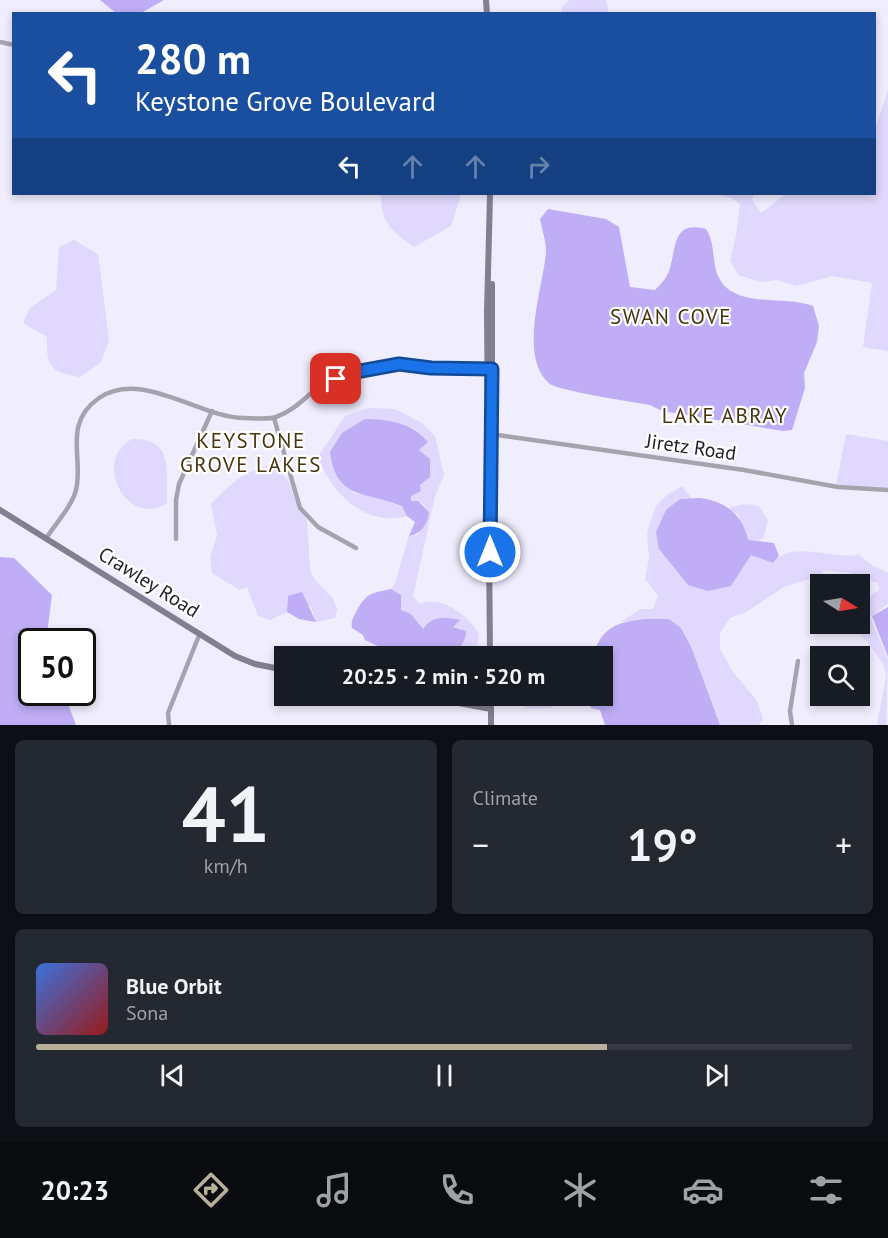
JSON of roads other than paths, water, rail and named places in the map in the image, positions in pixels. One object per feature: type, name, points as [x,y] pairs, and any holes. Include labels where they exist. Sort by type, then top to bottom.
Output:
[{"type":"main road","points":[[490,195],[490,646]]},
{"type":"main road","name":"Crawley Road","points":[[0,510],[47,537],[235,656],[255,664],[274,668]]},
{"type":"main road","points":[[475,706],[491,709],[491,725]]},
{"type":"street","points":[[47,537],[75,494],[79,474],[74,443],[79,426],[89,408],[98,399],[110,393],[137,391],[183,399],[212,411],[240,418],[274,418],[299,405],[321,385],[350,373],[399,364],[431,368],[490,369]]},
{"type":"street","points":[[176,539],[176,500],[180,484],[212,411]]},
{"type":"street","points":[[274,418],[300,508],[318,527],[356,548]]},
{"type":"street","name":"Jiretz Road","points":[[490,434],[764,473],[838,487],[888,490]]},
{"type":"street","points":[[169,725],[168,712],[200,633]]},
{"type":"street","points":[[792,725],[790,711],[798,661]]},
{"type":"district","name":"SWAN COVE","points":[[671,317]]},
{"type":"district","name":"LAKE ABRAY","points":[[725,416]]},
{"type":"district","name":"KEYSTONE GROVE LAKES","points":[[251,453]]}]
